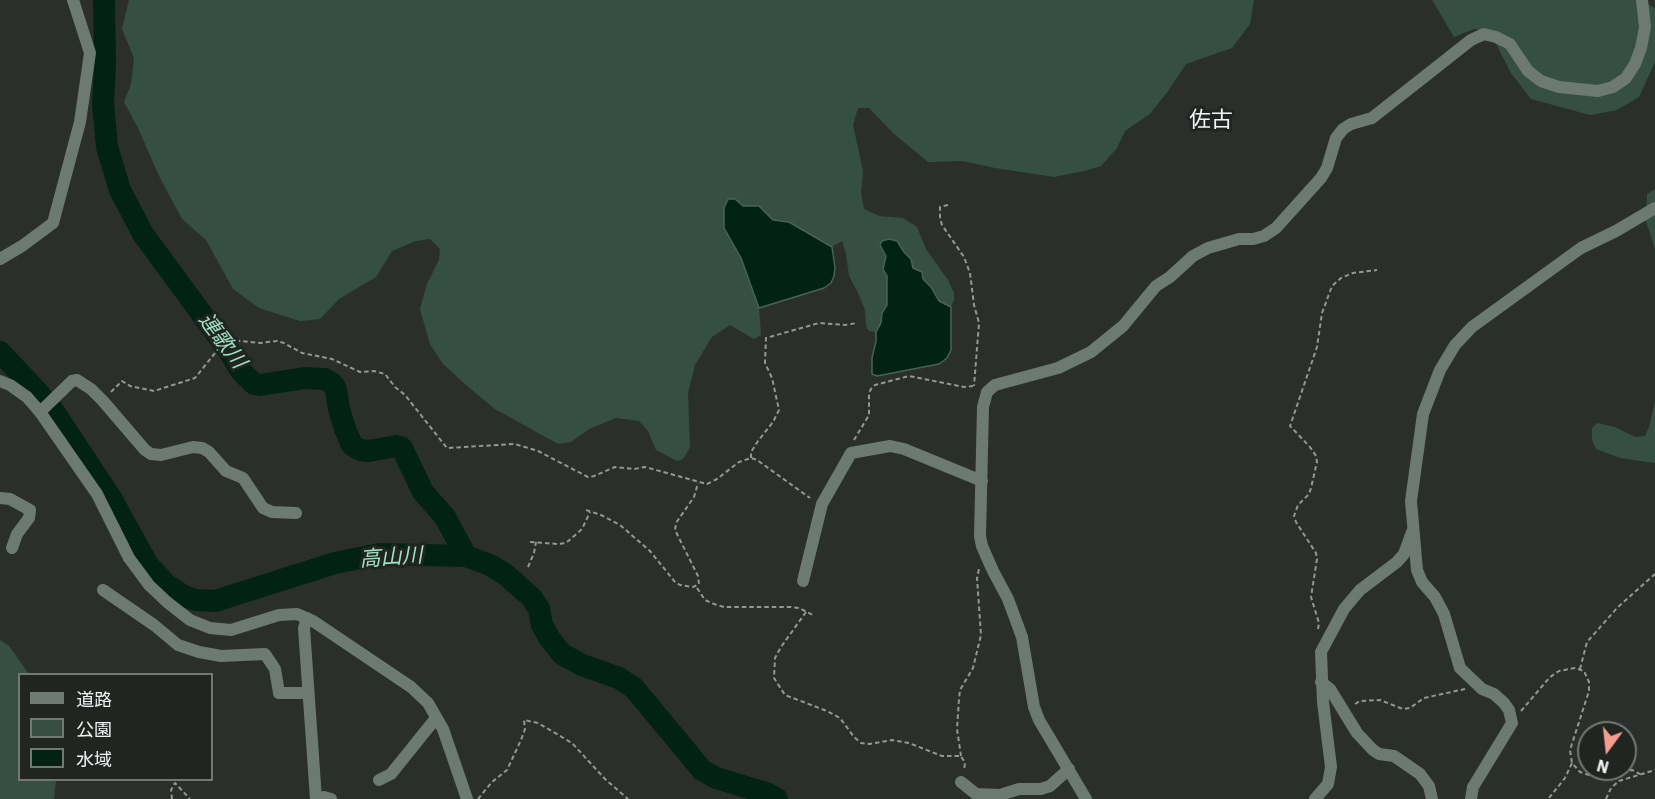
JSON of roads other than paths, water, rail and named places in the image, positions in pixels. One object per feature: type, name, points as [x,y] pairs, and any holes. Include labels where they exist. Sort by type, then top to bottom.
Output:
[{"type":"street","points":[[0,259],[53,223],[80,122],[90,53],[72,0]]},
{"type":"street","points":[[1086,799],[1039,720],[1034,707],[1022,637],[1008,599],[986,556],[980,536],[983,407],[987,392],[996,385],[1058,368],[1091,352],[1122,326],[1156,286],[1170,277],[1193,256],[1208,248],[1239,239],[1264,236],[1276,228],[1321,178],[1327,168],[1336,138],[1343,129],[1351,124],[1372,118],[1471,40],[1484,34],[1510,44],[1528,70],[1541,81],[1559,87],[1598,91],[1613,87],[1626,78],[1641,48],[1645,27],[1642,0]]},
{"type":"street","points":[[1471,799],[1473,787],[1512,723],[1509,710],[1504,703],[1494,694],[1482,689],[1460,668],[1444,614],[1435,597],[1422,582],[1417,570],[1411,501],[1423,414],[1440,370],[1455,345],[1472,327],[1581,248],[1655,208]]},
{"type":"street","points":[[46,407],[72,381],[77,380],[103,401],[145,450],[160,455],[194,447],[202,448],[209,452],[222,468],[247,483],[256,501],[263,508],[272,512],[296,513]]},
{"type":"street","points":[[0,381],[46,407],[97,494],[129,558],[149,585],[167,602],[190,620],[210,628],[231,630],[279,615],[297,614],[307,618],[411,687],[428,703],[443,729],[467,799]]},
{"type":"street","points":[[803,581],[822,504],[851,453],[890,446],[904,449],[982,481]]},
{"type":"street","points":[[0,498],[10,499],[30,510],[29,518],[17,534],[12,548]]},
{"type":"street","points":[[1315,799],[1328,784],[1331,767],[1321,682],[1323,674],[1320,664],[1321,652],[1344,609],[1360,590],[1404,554],[1414,527]]},
{"type":"street","points":[[103,590],[178,645],[220,656],[265,654],[275,669],[279,693],[308,693]]},
{"type":"street","points":[[307,618],[304,628],[317,799],[324,797],[331,799]]},
{"type":"street","points":[[1321,682],[1330,689],[1357,733],[1373,750],[1379,754],[1394,756],[1420,774],[1429,786],[1432,799]]},
{"type":"street","points":[[379,780],[391,774],[436,718]]},
{"type":"street","points":[[961,782],[976,794],[1000,795],[1019,789],[1041,789],[1050,786],[1069,769]]},
{"type":"water","points":[[728,199],[735,199],[743,206],[759,206],[773,220],[789,222],[832,247],[835,268],[831,283],[824,288],[759,308],[741,258],[724,228],[724,208]]},
{"type":"water","points":[[889,239],[897,241],[911,259],[913,268],[922,272],[923,279],[939,301],[951,307],[951,350],[947,358],[939,364],[877,376],[872,374],[872,358],[876,332],[887,305],[887,276],[883,269],[886,256],[880,245],[882,241]]},
{"type":"waterway","name":"連歌川","points":[[104,0],[103,103],[107,147],[120,190],[143,234],[229,351],[241,371],[254,384],[305,378],[325,379],[333,384],[336,390],[339,409],[352,445],[360,450],[369,451],[396,446],[402,448],[423,492],[445,517],[466,556]]},
{"type":"waterway","name":"高山川","points":[[0,352],[55,413],[111,498],[148,565],[167,585],[184,596],[195,600],[215,601],[335,563],[379,554],[466,556],[490,565],[505,574],[532,598],[539,609],[542,625],[562,654],[582,665],[619,678],[634,688],[702,770],[716,778],[766,793],[777,799]]},
{"type":"district","name":"佐古","points":[[1211,121]]}]
